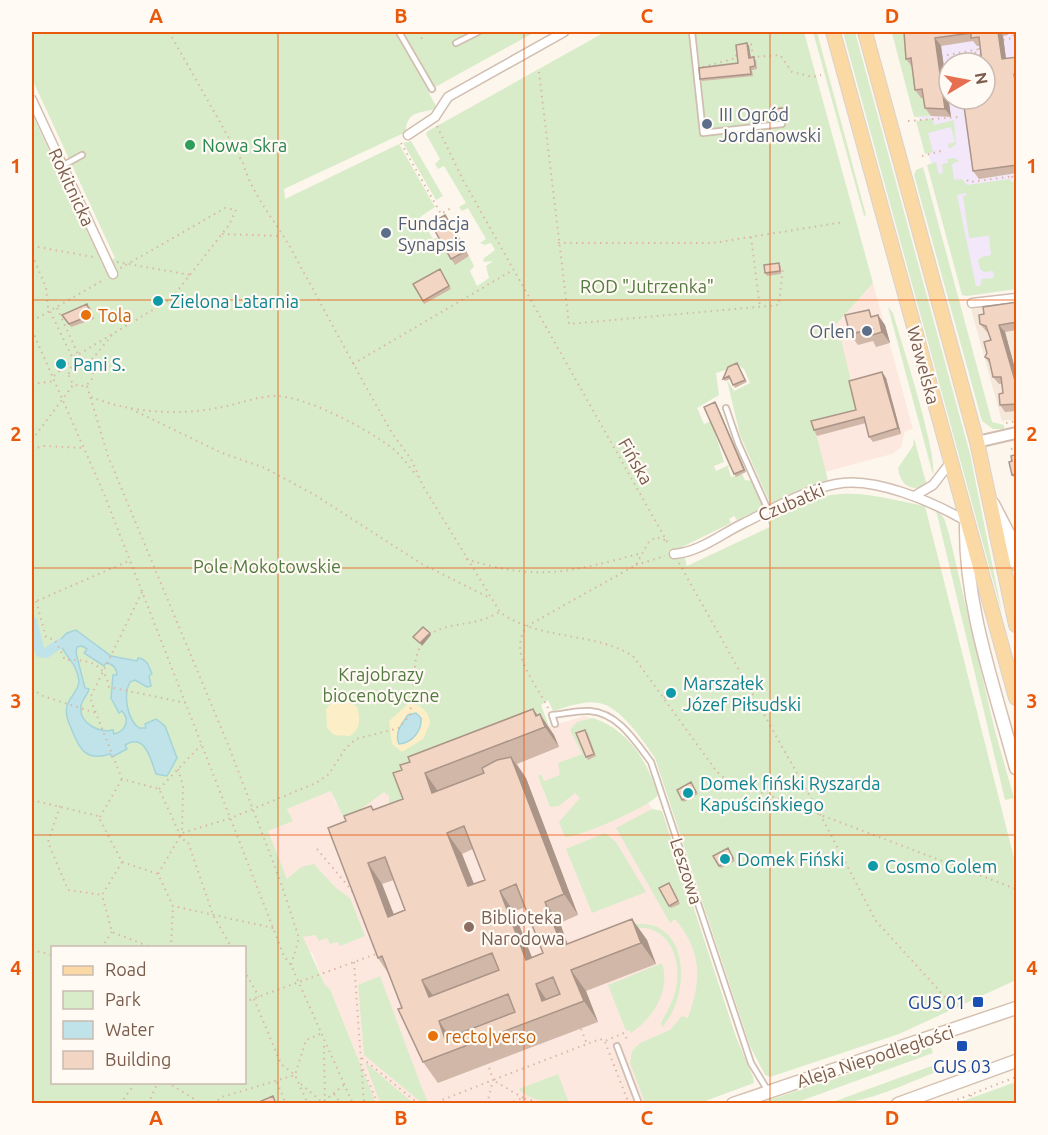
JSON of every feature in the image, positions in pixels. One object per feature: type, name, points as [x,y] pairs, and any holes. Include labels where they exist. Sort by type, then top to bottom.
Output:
[{"type":"main road","name":"Wawelska","points":[[833,32],[966,521],[1017,698]]},
{"type":"main road","name":"Wawelska","points":[[865,32],[977,442],[1017,625]]},
{"type":"main road","points":[[989,496],[1008,533],[1017,564]]},
{"type":"main road","points":[[966,521],[965,556],[970,589],[1017,768]]},
{"type":"main road","name":"Aleja Niepodległości","points":[[733,1104],[1017,1008]]},
{"type":"main road","points":[[898,1104],[1017,1061]]},
{"type":"street","points":[[408,135],[439,113],[448,97],[564,32]]},
{"type":"street","name":"Rokitnicka","points":[[32,100],[113,274]]},
{"type":"street","points":[[972,303],[1017,297]]},
{"type":"street","points":[[977,442],[1017,433]]},
{"type":"street","points":[[916,495],[931,487],[950,463]]},
{"type":"street","name":"Czubatki","points":[[674,554],[692,551],[769,512],[838,483],[855,483],[916,495],[966,521]]},
{"type":"lane","points":[[399,32],[432,89]]},
{"type":"lane","points":[[456,43],[478,32]]},
{"type":"lane","points":[[692,32],[703,133],[782,124]]},
{"type":"lane","points":[[62,166],[82,155]]},
{"type":"lane","points":[[726,408],[738,443],[769,512]]},
{"type":"lane","name":"Leszowa","points":[[555,724],[552,715],[589,710],[612,718],[630,734],[651,762],[751,1063],[768,1091]]},
{"type":"lane","points":[[617,1046],[639,1104]]},
{"type":"path","points":[[169,32],[243,163],[251,186],[282,236],[352,364],[392,433],[411,459],[419,478],[499,612],[527,626],[624,650],[641,664],[717,772],[726,779],[1017,889]]},
{"type":"path","points":[[419,32],[423,41]]},
{"type":"path","points":[[1003,40],[1014,37],[1014,32]]},
{"type":"path","points":[[696,68],[737,58],[735,46],[751,44],[753,57],[780,55],[792,72],[813,77],[821,75]]},
{"type":"path","points":[[966,51],[979,48]]},
{"type":"path","points":[[539,72],[558,243],[570,325],[781,304],[783,266]]},
{"type":"path","points":[[909,121],[958,117]]},
{"type":"path","name":"Fińska","points":[[431,119],[442,132],[447,152],[821,816],[876,921],[956,1008]]},
{"type":"path","points":[[401,143],[441,214],[453,207]]},
{"type":"path","points":[[922,156],[945,150]]},
{"type":"path","points":[[967,180],[969,182],[1015,177]]},
{"type":"path","points":[[32,321],[113,274],[126,263],[225,208],[236,210],[222,234],[171,299],[74,357]]},
{"type":"path","points":[[558,243],[713,243],[844,222]]},
{"type":"path","points":[[222,234],[256,233],[282,236]]},
{"type":"path","points":[[751,237],[760,307]]},
{"type":"path","points":[[32,246],[191,275]]},
{"type":"path","points":[[32,255],[45,283],[50,311],[75,363]]},
{"type":"path","points":[[352,364],[513,270]]},
{"type":"path","points":[[57,308],[78,354]]},
{"type":"path","points":[[32,330],[85,447],[284,956],[291,965],[353,1104]]},
{"type":"path","points":[[88,364],[101,345],[117,331]]},
{"type":"path","points":[[54,376],[70,361]]},
{"type":"path","points":[[75,363],[88,364],[93,369],[94,377],[87,386]]},
{"type":"path","points":[[74,384],[69,373],[75,363]]},
{"type":"path","points":[[32,384],[56,381]]},
{"type":"path","points":[[74,384],[87,386]]},
{"type":"path","points":[[32,440],[74,384]]},
{"type":"path","points":[[87,386],[108,456],[253,807],[298,933],[299,941],[291,965]]},
{"type":"path","points":[[90,396],[130,409],[202,444],[265,468],[315,495],[423,564],[489,597]]},
{"type":"path","points":[[130,409],[195,411],[276,396],[292,398],[372,435],[394,450],[419,478]]},
{"type":"path","points":[[32,449],[44,446],[85,447]]},
{"type":"path","points":[[1011,449],[1017,448]]},
{"type":"path","points":[[636,565],[643,552],[656,537],[665,540]]},
{"type":"path","points":[[466,559],[499,569],[542,574],[577,570],[643,552]]},
{"type":"path","points":[[545,702],[518,647],[520,636],[527,626],[636,565],[674,554]]},
{"type":"path","points":[[32,603],[130,560]]},
{"type":"path","points":[[122,779],[90,698],[142,592]]},
{"type":"path","points":[[36,601],[46,637],[58,645],[65,660],[86,659],[102,671],[111,688],[186,704]]},
{"type":"path","points":[[181,834],[231,818],[325,778],[345,749],[356,739],[396,730],[406,722],[411,710],[417,650],[430,635],[442,629],[482,622],[499,612]]},
{"type":"path","points":[[32,689],[43,696],[96,713]]},
{"type":"path","points":[[664,698],[671,693]]},
{"type":"path","points":[[159,789],[202,744]]},
{"type":"path","points":[[158,874],[181,834],[183,786],[177,769]]},
{"type":"path","points":[[122,779],[159,789],[181,834],[188,842],[213,915],[231,946]]},
{"type":"path","points":[[100,817],[122,779]]},
{"type":"path","points":[[32,800],[100,817],[122,862],[158,874],[173,906],[171,946]]},
{"type":"path","points":[[60,806],[48,842],[68,890],[102,895]]},
{"type":"path","points":[[317,849],[353,892]]},
{"type":"path","points":[[102,946],[112,932],[102,895],[122,862]]},
{"type":"path","points":[[173,906],[273,928]]},
{"type":"path","points":[[112,932],[148,946]]},
{"type":"path","points":[[226,946],[228,940]]},
{"type":"path","points":[[32,950],[51,955]]},
{"type":"path","points":[[246,1001],[376,954]]},
{"type":"path","points":[[354,962],[364,1104]]},
{"type":"path","points":[[246,973],[260,997]]},
{"type":"path","points":[[254,999],[280,1064],[295,1076],[308,1104]]},
{"type":"path","points":[[581,1029],[587,1044]]},
{"type":"path","points":[[437,1102],[600,1039],[605,1041],[624,1033],[628,1042]]},
{"type":"path","points":[[295,1076],[306,1040],[320,1034]]},
{"type":"path","points":[[605,1041],[628,1104]]},
{"type":"path","points":[[324,1043],[324,1103]]},
{"type":"path","points":[[362,1058],[419,1104]]},
{"type":"path","points":[[487,1104],[493,1080],[488,1064]]},
{"type":"path","points":[[362,1066],[378,1104]]},
{"type":"path","points":[[213,1104],[222,1097],[295,1076]]},
{"type":"path","points":[[946,1104],[958,1102],[1017,1077]]},
{"type":"path","points":[[493,1080],[523,1098],[545,1104]]},
{"type":"path","points":[[277,1082],[286,1104]]},
{"type":"path","points":[[299,1083],[324,1103]]},
{"type":"path","points":[[120,1104],[135,1084]]},
{"type":"path","points":[[148,1104],[158,1084]]},
{"type":"path","points":[[169,1084],[201,1104]]},
{"type":"path","points":[[324,1103],[345,1084]]},
{"type":"path","points":[[334,1094],[341,1104]]},
{"type":"path","points":[[970,1095],[971,1104]]},
{"type":"path","points":[[508,1104],[523,1098]]},
{"type":"shaded area","points":[[896,32],[1016,32],[1016,289],[967,296]]},
{"type":"shaded area","points":[[873,283],[913,429],[905,431],[901,447],[892,454],[825,472],[814,426],[859,414],[846,360],[833,328]]},
{"type":"shaded area","points":[[1016,303],[1016,419],[1002,421],[971,309]]},
{"type":"shaded area","points":[[585,716],[598,720],[652,809],[660,811],[746,1072],[664,1103],[376,1103],[330,989],[325,986],[312,952],[309,953],[303,937],[308,935],[268,831],[292,821],[287,809],[331,791],[336,804],[547,724],[551,726]]},
{"type":"green space","name":"Pole Mokotowskie","points":[[32,32],[535,32],[428,91],[437,108],[412,116],[406,132],[284,189],[285,199],[399,144],[435,207],[420,217],[433,239],[439,237],[454,264],[469,256],[474,266],[470,271],[477,286],[489,278],[486,266],[493,261],[484,262],[483,259],[495,250],[491,243],[485,245],[480,243],[486,239],[468,208],[462,211],[459,207],[466,203],[444,166],[438,169],[435,164],[440,159],[426,134],[428,131],[605,32],[804,32],[873,283],[833,328],[841,339],[859,414],[814,426],[828,480],[780,502],[770,503],[740,435],[727,380],[734,391],[750,383],[744,369],[739,366],[716,373],[719,395],[697,408],[704,424],[722,416],[725,423],[714,429],[724,462],[714,466],[716,471],[742,459],[728,467],[731,477],[742,474],[745,480],[753,481],[765,507],[737,520],[734,516],[729,519],[731,523],[682,547],[687,566],[770,527],[767,520],[805,503],[831,495],[858,494],[925,506],[1016,866],[1016,980],[899,1034],[770,1077],[765,1075],[750,1046],[655,758],[631,726],[607,706],[588,702],[553,711],[548,700],[541,705],[548,724],[527,732],[406,800],[389,805],[389,796],[384,792],[345,821],[331,791],[287,809],[293,821],[268,831],[287,879],[301,867],[314,864],[336,888],[350,898],[365,936],[340,946],[338,942],[330,944],[327,938],[319,941],[316,935],[303,937],[325,985],[330,989],[376,1103],[32,1103],[32,114],[103,265],[115,258],[32,79]]},
{"type":"green space","points":[[813,32],[817,32],[866,215],[864,216]]},
{"type":"green space","points":[[843,32],[855,32],[970,454],[1002,613]]},
{"type":"green space","points":[[907,32],[912,66],[917,66],[928,97],[931,116],[914,117],[892,33]]},
{"type":"green space","points":[[933,118],[934,125],[954,120],[956,144],[949,149],[948,144],[955,142],[951,127],[928,133],[933,152],[925,154],[916,121]]},
{"type":"green space","points":[[411,141],[443,196],[436,200],[403,143]]},
{"type":"green space","points":[[954,158],[959,161],[952,164],[954,180],[962,179],[967,185],[1010,179],[1011,182],[1016,181],[1016,289],[962,295],[927,165],[936,162],[939,174],[943,173],[942,164],[948,163],[947,159]],"holes":[[[965,193],[967,195],[963,196],[969,238],[989,236],[991,255],[978,260],[980,269],[984,272],[993,271],[994,278],[982,279],[980,286],[976,286],[957,195]]]},
{"type":"green space","points":[[923,167],[992,422],[1004,425],[1004,429],[993,429],[982,421],[914,175],[916,170]]},
{"type":"green space","points":[[888,307],[893,313],[925,422],[933,475]]},
{"type":"green space","points":[[914,438],[927,486],[921,488],[907,486],[901,479],[898,468],[913,446]]},
{"type":"green space","points":[[936,510],[944,518],[949,534],[995,731],[1014,798],[1005,800]]},
{"type":"green space","points":[[593,718],[617,730],[635,748],[654,782],[658,795],[653,800],[614,820],[565,837],[559,822],[580,798],[575,793],[559,806],[550,807],[538,776],[541,774],[544,781],[560,775],[558,763],[582,754],[570,730],[577,722]]},
{"type":"green space","points":[[652,809],[662,811],[736,1037],[754,1083],[700,1103],[645,1103],[630,1063],[632,1051],[640,1043],[670,1030],[682,1016],[688,1018],[696,990],[697,966],[690,943],[675,919],[670,923],[616,828]]},
{"type":"green space","points":[[605,833],[616,842],[646,892],[592,913],[566,849]]},
{"type":"green space","points":[[635,925],[655,926],[668,935],[676,948],[680,964],[681,981],[678,998],[662,1027],[661,1023],[676,988],[678,973],[674,953],[669,944],[656,931],[636,928]]},
{"type":"green space","points":[[662,963],[664,984],[658,1003],[639,1027],[631,1033],[629,1030],[626,1031],[608,985]]},
{"type":"green space","points":[[380,976],[428,1102],[422,1103],[364,1055],[358,985]]},
{"type":"green space","points":[[931,1047],[933,1053],[795,1103],[760,1103]]},
{"type":"green space","points":[[365,1062],[413,1103],[380,1103]]},
{"type":"green space","points":[[937,1064],[939,1071],[886,1092],[858,1100],[830,1103]]},
{"type":"green space","points":[[558,1074],[569,1103],[535,1099],[519,1089]]},
{"type":"green space","points":[[1016,1082],[1016,1103],[958,1103],[960,1102]]},
{"type":"sand","points":[[335,699],[348,701],[357,707],[359,724],[350,736],[334,735],[327,728],[326,709]]},
{"type":"sand","points":[[408,704],[412,704],[426,712],[430,723],[423,739],[402,752],[392,744],[389,721]],"holes":[[[421,718],[421,724],[415,735],[399,744],[397,739],[404,720]]]},
{"type":"water","points":[[76,630],[111,656],[137,661],[138,658],[147,663],[152,674],[149,676],[151,686],[147,687],[135,680],[130,682],[127,707],[139,728],[146,728],[145,724],[156,719],[165,726],[177,758],[167,776],[156,774],[146,749],[138,742],[125,745],[127,749],[112,757],[110,754],[89,755],[81,748],[69,723],[66,709],[79,681],[76,669],[59,641],[67,633]],"holes":[[[82,646],[87,649],[84,653],[104,666],[106,663],[111,664],[116,670],[117,675],[113,675],[111,698],[119,713],[122,711],[126,718],[124,728],[118,733],[114,734],[113,730],[102,730],[91,726],[81,713],[81,704],[89,689],[85,688],[76,653],[77,647]]]},
{"type":"water","points":[[416,713],[421,718],[418,732],[412,739],[399,744],[397,736],[401,725],[408,715]]},
{"type":"building","points":[[904,32],[998,32],[1002,59],[1017,57],[1017,73],[1014,74],[1017,93],[1017,165],[973,171],[965,111],[997,111],[997,51],[981,51],[979,37],[971,38],[971,33],[935,38],[937,109],[925,108],[922,89],[915,90],[911,58],[906,59]]},
{"type":"building","points":[[747,43],[749,58],[754,57],[755,66],[750,67],[751,74],[700,79],[699,68],[738,63],[736,45]]},
{"type":"building","points":[[782,108],[783,117],[774,118],[773,109]]},
{"type":"building","points":[[445,215],[466,251],[451,259],[435,231],[437,230],[433,222]]},
{"type":"building","points":[[779,263],[780,271],[765,273],[764,265]]},
{"type":"building","points":[[440,269],[449,286],[423,301],[413,284]]},
{"type":"building","points":[[1017,302],[1017,322],[999,325],[1017,384],[1017,404],[1000,405],[999,394],[1003,393],[1001,377],[993,377],[989,359],[985,357],[987,353],[984,342],[991,340],[986,326],[980,324],[979,315],[984,314],[983,307]]},
{"type":"building","points":[[87,304],[91,315],[69,324],[62,315]]},
{"type":"building","points":[[869,310],[871,317],[878,315],[882,332],[869,336],[873,329],[850,334],[845,315]]},
{"type":"building","points":[[737,363],[745,380],[733,385],[729,376],[723,379],[728,367]]},
{"type":"building","points":[[882,372],[898,428],[869,437],[864,417],[814,430],[811,421],[856,410],[849,381]]},
{"type":"building","points":[[715,402],[744,470],[734,474],[704,407]]},
{"type":"building","points":[[1017,454],[1017,474],[1012,475],[1009,462],[1012,461],[1011,456]]},
{"type":"building","points":[[423,627],[430,633],[420,643],[413,637]]},
{"type":"building","name":"Biblioteka Narodowa","points":[[533,709],[536,716],[540,714],[545,727],[425,773],[432,793],[484,773],[482,768],[497,760],[511,757],[564,894],[545,902],[562,946],[632,919],[641,943],[571,970],[584,1001],[423,1062],[398,1009],[402,1008],[382,956],[378,958],[328,828],[346,821],[344,816],[371,806],[373,810],[403,799],[393,773],[402,770],[400,765],[410,762],[408,757]],"holes":[[[464,826],[485,880],[468,886],[447,833]],[[385,857],[405,910],[388,917],[368,863]],[[516,884],[543,953],[526,960],[500,891]],[[492,953],[499,970],[429,997],[422,980]],[[553,977],[560,994],[542,1001],[536,984]],[[508,994],[515,1012],[445,1039],[439,1021]]]},
{"type":"building","points":[[585,730],[594,754],[586,757],[576,733]]},
{"type":"building","name":"Domek fiński Ryszarda Kapuścińskiego","points":[[691,782],[696,792],[682,800],[677,790]]},
{"type":"building","name":"Domek Fiński","points":[[728,848],[733,858],[719,866],[713,856]]},
{"type":"building","points":[[669,883],[678,901],[669,906],[659,888]]},
{"type":"building","points":[[273,1096],[276,1104],[254,1104]]},
{"type":"waterway","points":[[32,621],[40,652],[46,653],[59,644]]},
{"type":"place","name":"III Ogród Jordanowski","points":[[707,124]]},
{"type":"place","name":"Nowa Skra","points":[[190,145]]},
{"type":"place","name":"Fundacja Synapsis","points":[[386,233]]},
{"type":"place","name":"Zielona Latarnia","points":[[158,301]]},
{"type":"place","name":"Tola","points":[[86,315]]},
{"type":"place","name":"Orlen","points":[[867,331]]},
{"type":"place","name":"Pani S.","points":[[61,364]]},
{"type":"place","name":"Marszałek Józef Piłsudski","points":[[671,693]]},
{"type":"place","name":"Domek fiński Ryszarda Kapuścińskiego","points":[[688,793]]},
{"type":"place","name":"Domek Fiński","points":[[725,859]]},
{"type":"place","name":"Cosmo Golem","points":[[873,866]]},
{"type":"place","name":"Biblioteka Narodowa","points":[[469,927]]},
{"type":"place","name":"GUS 01","points":[[978,1002]]},
{"type":"place","name":"recto|verso","points":[[433,1036]]},
{"type":"place","name":"GUS 03","points":[[962,1046]]},
{"type":"park label","name":"ROD \"Jutrzenka\"","points":[[647,286]]},
{"type":"park label","name":"Krajobrazy biocenotyczne","points":[[381,684]]}]
